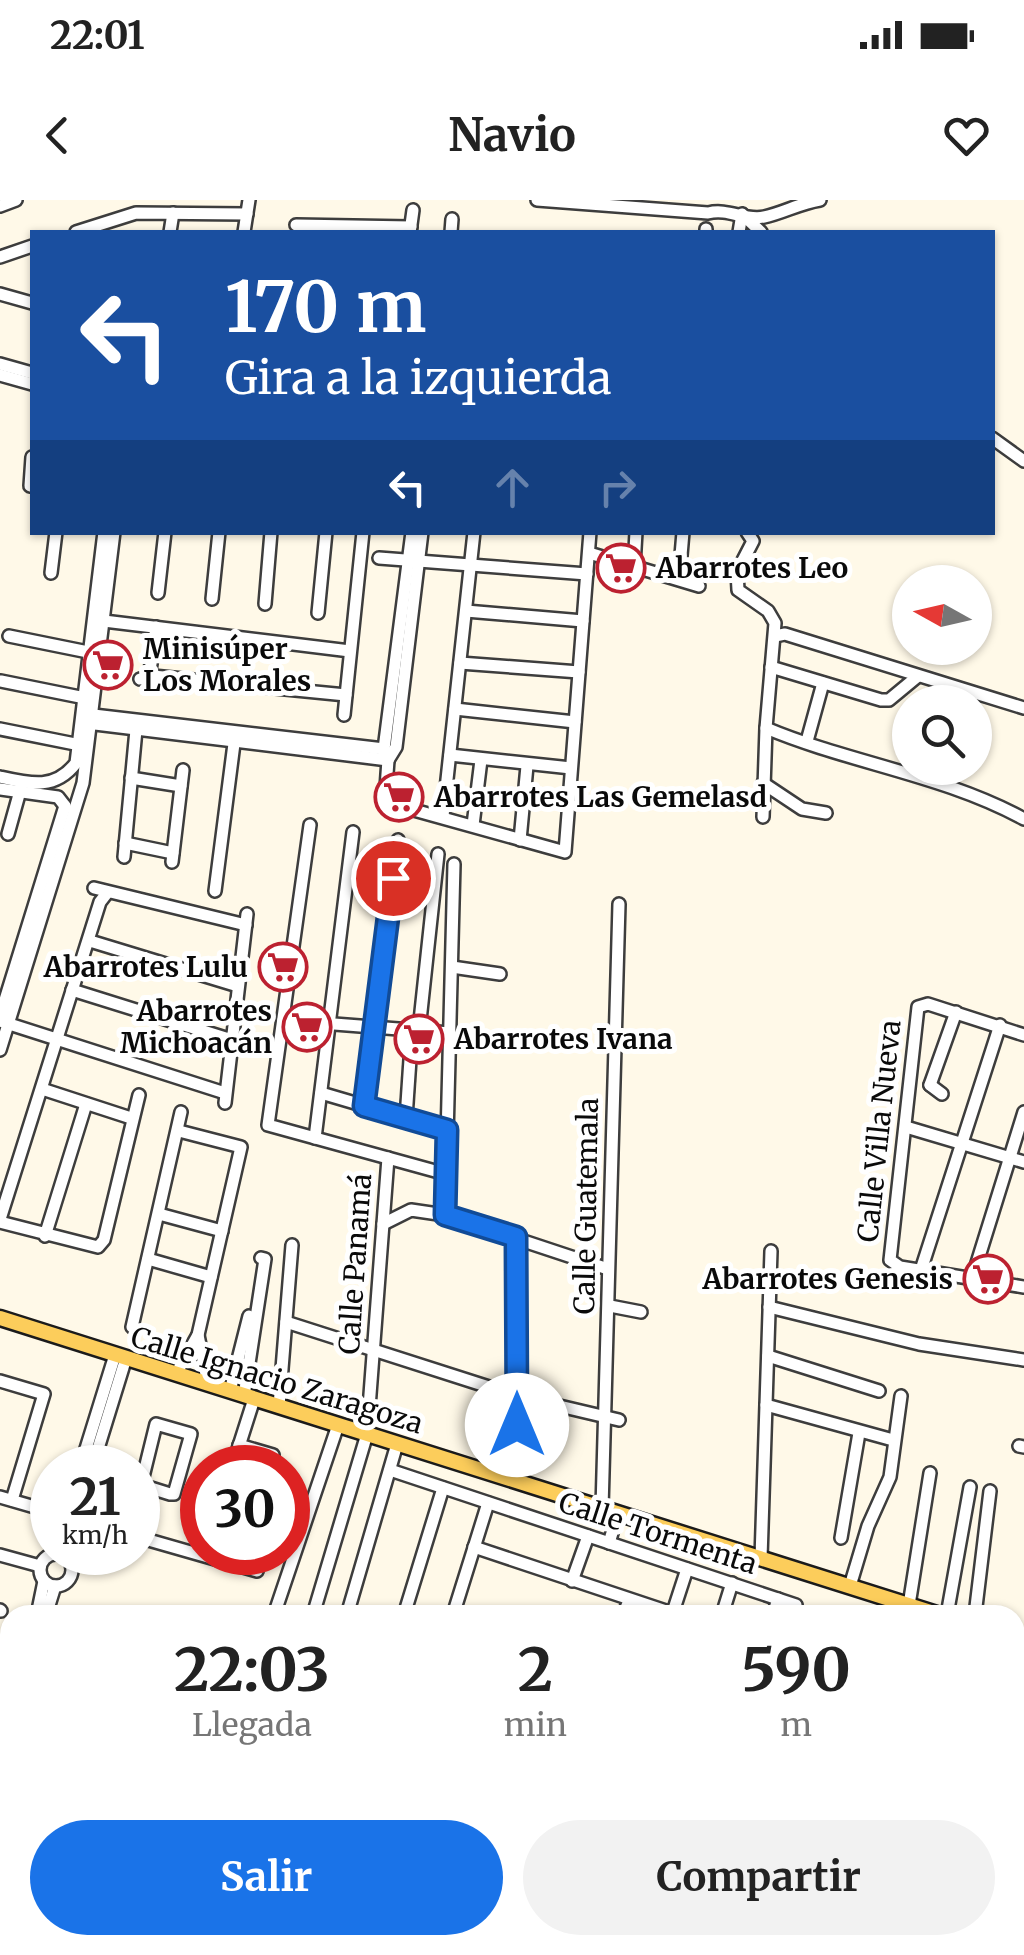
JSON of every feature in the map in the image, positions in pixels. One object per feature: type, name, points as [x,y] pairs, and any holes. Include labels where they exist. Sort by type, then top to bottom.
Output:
[{"type":"main road","name":"Calle Ignacio Zaragoza","points":[[0,1318],[910,1605]]},
{"type":"street","points":[[0,206],[16,200]]},
{"type":"street","points":[[244,230],[248,200]]},
{"type":"street","points":[[537,200],[708,213],[727,208],[766,217],[792,204],[820,200]]},
{"type":"street","points":[[296,225],[311,229],[411,230],[413,210]]},
{"type":"street","points":[[101,228],[136,212],[246,214]]},
{"type":"street","points":[[170,230],[173,213]]},
{"type":"street","points":[[739,230],[742,214]]},
{"type":"street","points":[[742,214],[759,230]]},
{"type":"street","points":[[0,257],[30,247]]},
{"type":"street","points":[[0,294],[30,302]]},
{"type":"street","points":[[0,364],[30,372]]},
{"type":"street","points":[[0,375],[30,383]]},
{"type":"street","points":[[995,440],[1024,461]]},
{"type":"street","points":[[51,574],[56,535]]},
{"type":"street","points":[[0,1050],[3,1020],[71,806],[88,719],[104,535]]},
{"type":"street","points":[[0,789],[56,781],[76,763],[88,719],[85,698],[104,621],[114,535]]},
{"type":"street","points":[[158,593],[165,535]]},
{"type":"street","points":[[212,599],[219,535]]},
{"type":"street","points":[[265,604],[271,535]]},
{"type":"street","points":[[318,613],[326,535]]},
{"type":"street","points":[[344,715],[363,535]]},
{"type":"street","points":[[88,719],[386,754],[396,747],[413,563],[412,535]]},
{"type":"street","points":[[413,563],[421,535]]},
{"type":"street","points":[[443,816],[474,535]]},
{"type":"street","points":[[386,754],[385,802],[565,852],[590,535]]},
{"type":"street","points":[[634,566],[636,535]]},
{"type":"street","points":[[679,579],[683,535]]},
{"type":"street","points":[[749,535],[753,541],[737,572],[738,590],[768,611],[775,623],[776,636],[766,728],[763,818]]},
{"type":"street","points":[[589,552],[698,586]]},
{"type":"street","points":[[379,558],[587,574]]},
{"type":"street","points":[[466,611],[584,621]]},
{"type":"street","points":[[104,621],[350,651]]},
{"type":"street","points":[[156,627],[146,678],[346,696]]},
{"type":"street","points":[[776,636],[785,634],[1024,708]]},
{"type":"street","points":[[10,636],[94,653]]},
{"type":"street","points":[[460,663],[579,672]]},
{"type":"street","points":[[771,666],[889,700],[918,676]]},
{"type":"street","points":[[1,680],[85,698]]},
{"type":"street","points":[[807,741],[824,683]]},
{"type":"street","points":[[455,709],[575,722]]},
{"type":"street","points":[[88,719],[136,730],[235,737]]},
{"type":"street","points":[[766,728],[858,763],[944,786],[1024,819]]},
{"type":"street","points":[[0,729],[80,745]]},
{"type":"street","points":[[136,730],[125,850],[172,858],[183,770]]},
{"type":"street","points":[[215,891],[235,737]]},
{"type":"street","points":[[450,754],[527,766],[572,768]]},
{"type":"street","points":[[472,826],[480,760]]},
{"type":"street","points":[[520,840],[527,766]]},
{"type":"street","points":[[0,777],[20,788],[58,797],[71,806]]},
{"type":"street","points":[[132,778],[181,786]]},
{"type":"street","points":[[763,783],[802,809],[826,813]]},
{"type":"street","points":[[8,834],[20,788]]},
{"type":"street","points":[[310,825],[268,1125],[446,1174]]},
{"type":"street","points":[[315,1138],[354,832]]},
{"type":"street","points":[[364,1106],[398,840]]},
{"type":"street","points":[[406,1118],[438,854]]},
{"type":"street","points":[[445,1215],[454,864]]},
{"type":"street","points":[[3,1020],[225,1098],[247,919],[94,888]]},
{"type":"street","points":[[108,893],[56,1038],[0,1221],[45,1236],[98,1246],[104,1240],[139,1095]]},
{"type":"street","name":"Calle Guatemala","points":[[606,1542],[611,1511],[604,1419],[620,904]]},
{"type":"street","points":[[90,941],[238,986]]},
{"type":"street","points":[[0,965],[19,970]]},
{"type":"street","points":[[452,967],[500,974]]},
{"type":"street","points":[[72,990],[232,1040]]},
{"type":"street","name":"Calle Villa Nueva","points":[[921,1270],[890,1260],[918,1007],[928,1004],[956,1012]]},
{"type":"street","points":[[930,1086],[956,1012],[1024,1034]]},
{"type":"street","points":[[282,1020],[450,1033]]},
{"type":"street","points":[[1000,1025],[921,1270],[1022,1286],[1024,1272]]},
{"type":"street","points":[[909,1087],[930,1086],[942,1094]]},
{"type":"street","points":[[42,1089],[131,1118]]},
{"type":"street","points":[[321,1093],[447,1130]]},
{"type":"street","points":[[45,1236],[86,1104]]},
{"type":"street","points":[[132,1326],[182,1112]]},
{"type":"street","points":[[972,1279],[1024,1112]]},
{"type":"street","points":[[906,1127],[1024,1162]]},
{"type":"street","points":[[176,1374],[198,1334],[241,1147],[178,1130]]},
{"type":"street","name":"Calle Panamá","points":[[317,1605],[367,1434],[388,1158]]},
{"type":"street","points":[[383,1224],[411,1210],[445,1215],[608,1269]]},
{"type":"street","points":[[159,1214],[222,1231]]},
{"type":"street","points":[[516,1237],[516,1481]]},
{"type":"street","points":[[279,1406],[292,1245]]},
{"type":"street","points":[[761,1558],[771,1251]]},
{"type":"street","points":[[239,1445],[246,1358],[263,1257],[246,1358]]},
{"type":"street","points":[[148,1259],[211,1277]]},
{"type":"street","points":[[610,1306],[641,1312]]},
{"type":"street","points":[[769,1307],[919,1344],[1024,1360]]},
{"type":"street","points":[[286,1322],[517,1396],[619,1420]]},
{"type":"street","points":[[198,1334],[208,1384]]},
{"type":"street","points":[[97,1445],[120,1356]]},
{"type":"street","points":[[768,1356],[879,1391]]},
{"type":"street","points":[[0,1380],[44,1394],[6,1499]]},
{"type":"street","points":[[850,1586],[868,1526],[890,1477],[901,1396]]},
{"type":"street","points":[[766,1405],[859,1434],[893,1440]]},
{"type":"street","points":[[90,1445],[104,1410]]},
{"type":"street","points":[[156,1424],[191,1434],[174,1494],[139,1484],[156,1424]]},
{"type":"street","points":[[277,1605],[338,1425]]},
{"type":"street","points":[[841,1538],[859,1434]]},
{"type":"street","points":[[351,1605],[397,1444]]},
{"type":"street","name":"Calle Tormenta","points":[[390,1470],[796,1605]]},
{"type":"street","points":[[910,1605],[930,1474]]},
{"type":"street","points":[[946,1605],[970,1487]]},
{"type":"street","points":[[407,1605],[443,1488]]},
{"type":"street","points":[[976,1605],[990,1492]]},
{"type":"street","points":[[456,1605],[488,1503]]},
{"type":"street","points":[[572,1581],[588,1536]]},
{"type":"street","points":[[474,1546],[642,1605]]},
{"type":"street","points":[[0,1555],[30,1556]]},
{"type":"street","points":[[675,1605],[687,1568]]},
{"type":"street","points":[[47,1605],[48,1575]]},
{"type":"street","points":[[49,1584],[70,1575]]},
{"type":"street","points":[[41,1605],[49,1584]]},
{"type":"street","points":[[725,1605],[732,1584]]},
{"type":"street","points":[[776,1605],[778,1599]]},
{"type":"street","points":[[627,1605],[628,1601]]},
{"type":"place","name":"Abarrotes Leo","points":[[621,568]]},
{"type":"place","name":"Minisúper Los Morales","points":[[108,665]]},
{"type":"place","name":"Abarrotes Las Gemelasd","points":[[399,797]]},
{"type":"place","name":"Abarrotes Lulu","points":[[283,967]]},
{"type":"place","name":"Abarrotes Michoacán","points":[[307,1027]]},
{"type":"place","name":"Abarrotes Ivana","points":[[419,1039]]},
{"type":"place","name":"Abarrotes Genesis","points":[[988,1279]]},
{"type":"route","points":[[393,878],[364,1106],[447,1130],[445,1215],[516,1237],[517,1425]]}]
